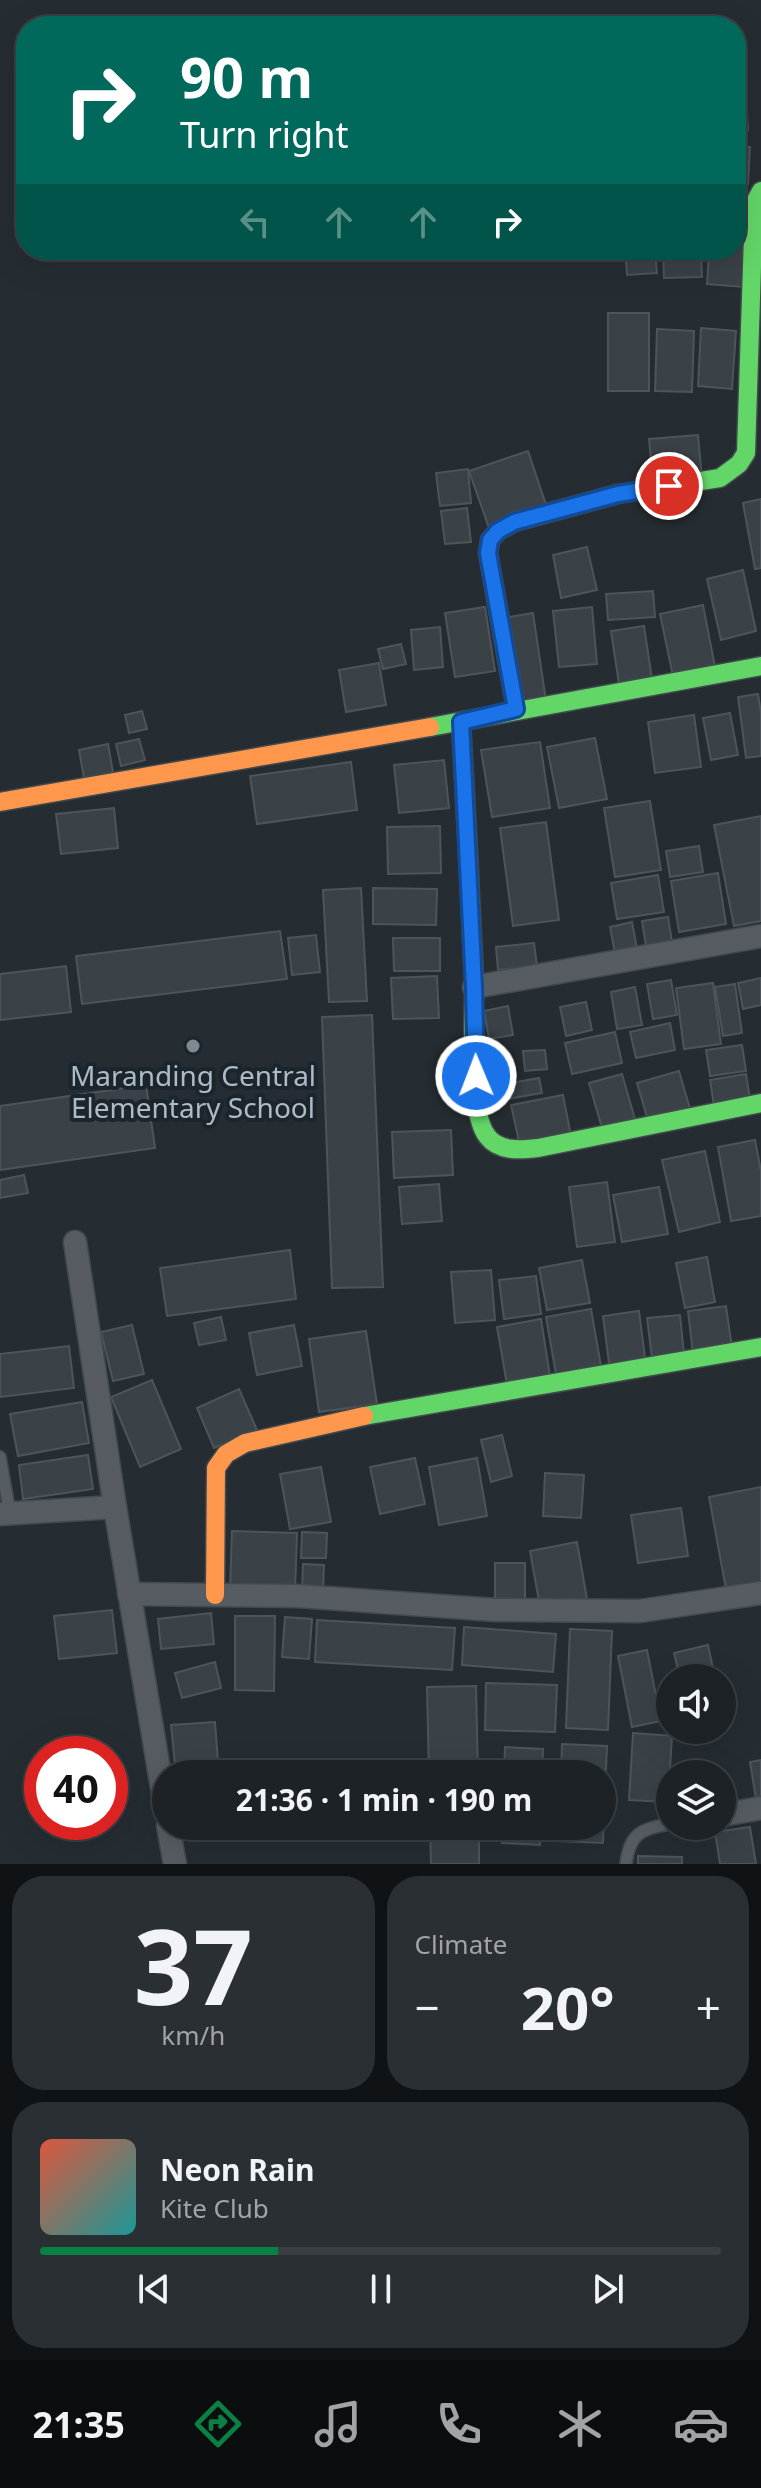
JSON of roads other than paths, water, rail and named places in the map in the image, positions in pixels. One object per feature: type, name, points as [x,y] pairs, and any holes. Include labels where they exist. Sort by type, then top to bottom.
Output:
[{"type":"street","points":[[516,709],[488,553],[490,540],[498,531],[514,522],[618,494],[720,478],[739,464],[746,453],[754,204],[761,191]]},
{"type":"street","points":[[0,802],[761,666]]},
{"type":"street","points":[[461,722],[477,1105],[483,1131],[496,1146],[519,1151],[761,1103]]},
{"type":"street","points":[[474,987],[761,936]]},
{"type":"street","points":[[75,1242],[157,1760]]},
{"type":"street","points":[[215,1595],[216,1468],[226,1454],[245,1443],[432,1403],[761,1347]]},
{"type":"street","points":[[5,1514],[115,1507]]},
{"type":"street","points":[[129,1594],[298,1596],[496,1610],[640,1611],[761,1593]]},
{"type":"street","points":[[736,1812],[761,1808]]},
{"type":"street","points":[[171,1840],[175,1864]]},
{"type":"lane","points":[[0,1457],[5,1514]]},
{"type":"lane","points":[[626,1864],[632,1839],[649,1827],[656,1826]]},
{"type":"place","name":"Maranding Central Elementary School","points":[[193,1046]]}]
